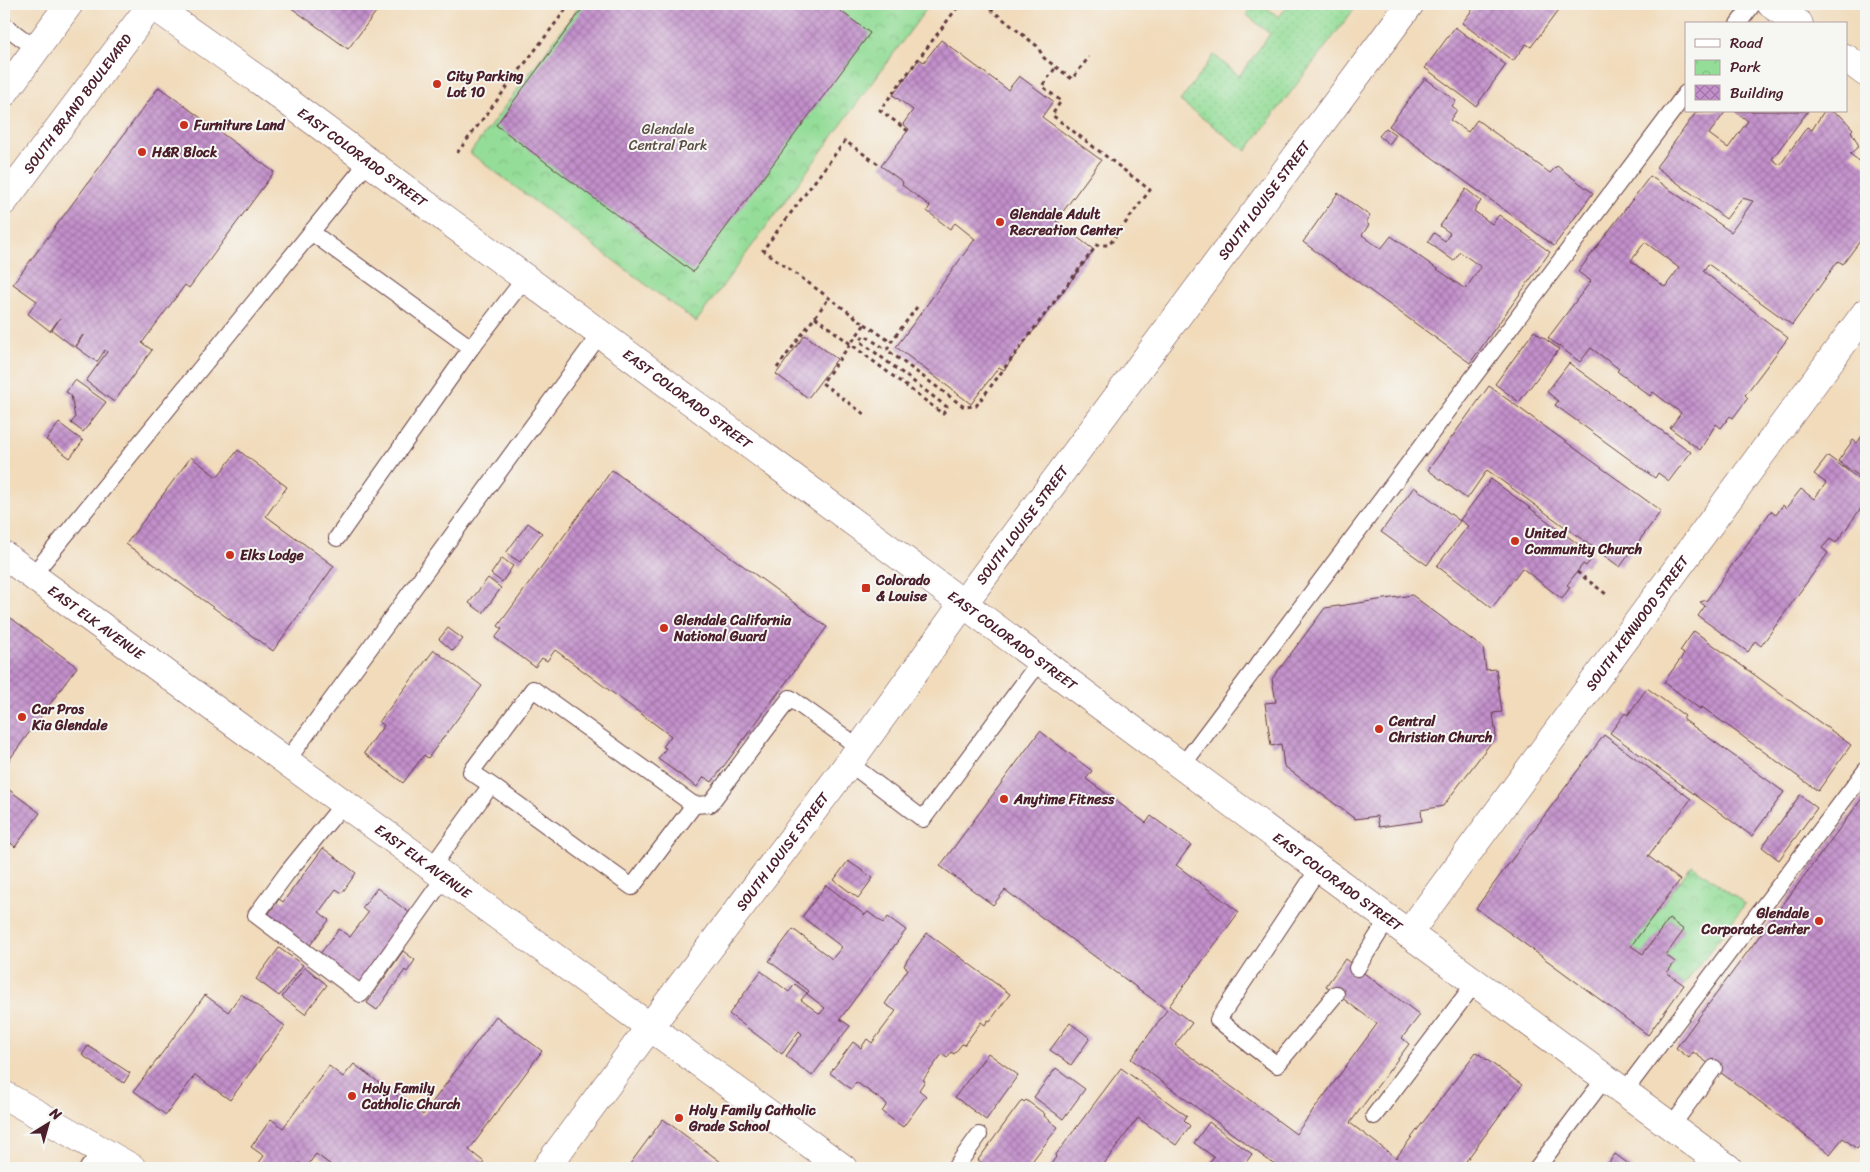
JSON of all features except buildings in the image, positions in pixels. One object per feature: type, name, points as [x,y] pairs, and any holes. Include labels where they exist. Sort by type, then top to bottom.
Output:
[{"type":"street","points":[[4,93],[69,4]]},
{"type":"street","name":"EAST COLORADO STREET","points":[[152,4],[260,81],[1319,868],[1615,1085],[1721,1166]]},
{"type":"street","name":"SOUTH BRAND BOULEVARD","points":[[4,202],[152,4]]},
{"type":"street","name":"SOUTH LOUISE STREET","points":[[546,1168],[1410,4]]},
{"type":"street","points":[[1772,4],[1796,22]]},
{"type":"street","points":[[1848,60],[1866,73]]},
{"type":"street","name":"SOUTH KENWOOD STREET","points":[[1398,926],[1866,312]]},
{"type":"street","name":"EAST ELK AVENUE","points":[[4,554],[437,873],[843,1168]]},
{"type":"street","points":[[4,1095],[95,1160],[132,1168]]},
{"type":"lane","points":[[1740,22],[1753,4]]},
{"type":"lane","points":[[4,25],[36,49]]},
{"type":"lane","points":[[1182,766],[1685,94]]},
{"type":"lane","points":[[32,576],[368,161]]},
{"type":"lane","points":[[311,232],[472,348]]},
{"type":"lane","points":[[337,538],[472,348],[525,278]]},
{"type":"lane","points":[[286,762],[600,334]]},
{"type":"lane","points":[[694,805],[632,887],[471,772],[533,689],[694,805],[710,804],[790,698],[923,819],[1040,661]]},
{"type":"lane","points":[[1536,1168],[1615,1085],[1866,770]]},
{"type":"lane","points":[[344,804],[287,873],[256,915],[361,994],[491,785]]},
{"type":"lane","points":[[1319,868],[1218,1020],[1277,1065],[1336,994]]},
{"type":"lane","points":[[1356,968],[1398,926]]},
{"type":"lane","points":[[1374,1116],[1475,983]]},
{"type":"lane","points":[[1671,1127],[1714,1068]]},
{"type":"lane","points":[[955,1168],[979,1135]]},
{"type":"path","points":[[457,153],[570,4]]},
{"type":"path","points":[[950,4],[956,9]]},
{"type":"path","points":[[908,131],[880,110],[960,4]]},
{"type":"path","points":[[984,4],[1037,46],[1044,58],[1072,79],[1089,57]]},
{"type":"path","points":[[815,317],[943,414],[947,407],[860,341],[864,335],[964,407],[976,406],[1097,245],[1109,245],[1150,190],[1052,115],[1062,101],[1042,86],[1056,67]]},
{"type":"path","points":[[881,166],[844,141],[764,250],[891,342]]},
{"type":"path","points":[[777,368],[829,298]]},
{"type":"path","points":[[887,350],[917,307]]},
{"type":"path","points":[[864,414],[822,383],[865,324]]},
{"type":"path","points":[[1577,572],[1606,594]]},
{"type":"green space","name":"Glendale Central Park","points":[[581,4],[930,4],[696,322],[470,153]]},
{"type":"green space","points":[[1253,4],[1261,4],[1279,17],[1289,4],[1358,4],[1246,151],[1180,101],[1214,55],[1239,76],[1270,34],[1247,15]]},
{"type":"green space","points":[[1692,865],[1745,904],[1684,985],[1667,973],[1675,962],[1666,955],[1684,930],[1670,919],[1643,954],[1631,946]]},
{"type":"place","name":"City Parking Lot 10","points":[[437,84]]},
{"type":"place","name":"Furniture Land","points":[[184,125]]},
{"type":"place","name":"H&R Block","points":[[142,152]]},
{"type":"place","name":"Glendale Adult Recreation Center","points":[[1000,222]]},
{"type":"place","name":"United Community Church","points":[[1515,541]]},
{"type":"place","name":"Elks Lodge","points":[[230,555]]},
{"type":"place","name":"Colorado & Louise","points":[[866,588]]},
{"type":"place","name":"Glendale California National Guard","points":[[664,628]]},
{"type":"place","name":"Car Pros Kia Glendale","points":[[22,717]]},
{"type":"place","name":"Central Christian Church","points":[[1379,729]]},
{"type":"place","name":"Anytime Fitness","points":[[1004,799]]},
{"type":"place","name":"Glendale Corporate Center","points":[[1819,921]]},
{"type":"place","name":"Holy Family Catholic Church","points":[[352,1096]]},
{"type":"place","name":"Holy Family Catholic Grade School","points":[[679,1118]]}]
